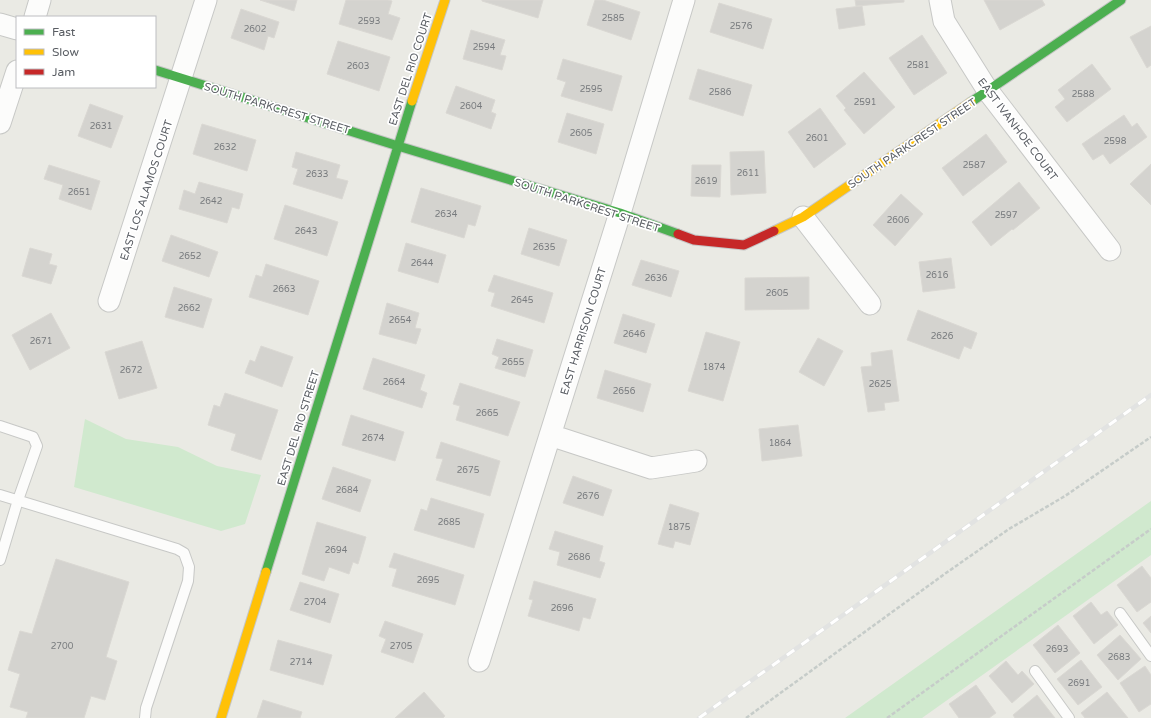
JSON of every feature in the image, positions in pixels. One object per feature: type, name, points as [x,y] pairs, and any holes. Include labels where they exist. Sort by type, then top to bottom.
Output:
[{"type":"street","points":[[35,16],[40,0]]},
{"type":"street","name":"EAST LOS ALAMOS COURT","points":[[109,301],[206,0]]},
{"type":"street","name":"EAST DEL RIO COURT","points":[[398,146],[445,0]]},
{"type":"street","name":"EAST HARRISON COURT","points":[[479,661],[620,213],[684,0]]},
{"type":"street","name":"EAST IVANHOE COURT","points":[[940,0],[944,21],[988,91],[1110,250]]},
{"type":"street","name":"SOUTH PARKCREST STREET","points":[[156,70],[398,146],[620,213],[694,240],[744,245],[803,217],[1121,0]]},
{"type":"street","points":[[0,24],[16,30]]},
{"type":"street","points":[[0,123],[16,74]]},
{"type":"street","name":"EAST DEL RIO STREET","points":[[221,718],[398,146]]},
{"type":"street","points":[[803,217],[870,304]]},
{"type":"street","points":[[550,435],[651,468],[696,462]]},
{"type":"lane","points":[[0,426],[33,437],[37,446],[18,500],[0,560]]},
{"type":"lane","points":[[0,495],[177,549],[184,553],[189,567],[188,581],[146,708],[146,718]]},
{"type":"lane","points":[[1120,613],[1151,656]]},
{"type":"lane","points":[[1035,671],[1069,718]]},
{"type":"path","points":[[746,718],[1009,529],[1065,496],[1151,437]]},
{"type":"path","points":[[887,718],[1151,529]]},
{"type":"green space","points":[[85,419],[126,439],[178,447],[217,466],[261,475],[245,524],[221,531],[74,487]]},
{"type":"green space","points":[[1151,501],[1151,555],[922,718],[845,718]]},
{"type":"building","points":[[260,0],[297,0],[294,11]]},
{"type":"building","points":[[346,0],[392,1],[388,14],[400,18],[392,40],[339,24]]},
{"type":"building","points":[[482,0],[543,0],[538,18]]},
{"type":"building","points":[[595,0],[603,0],[640,12],[631,40],[587,25]]},
{"type":"building","points":[[855,0],[904,0],[904,2],[856,6]]},
{"type":"building","points":[[984,0],[1042,0],[1045,5],[1000,30]]},
{"type":"building","points":[[719,3],[772,19],[763,49],[710,32]]},
{"type":"building","points":[[862,6],[865,25],[839,29],[836,9]]},
{"type":"building","points":[[241,9],[279,22],[274,38],[268,36],[264,50],[231,38]]},
{"type":"building","points":[[1151,26],[1151,65],[1147,68],[1130,37]]},
{"type":"building","points":[[471,30],[505,40],[500,55],[506,56],[502,70],[463,59]]},
{"type":"building","points":[[922,35],[947,73],[914,95],[889,58]]},
{"type":"building","points":[[338,41],[390,57],[379,91],[327,74]]},
{"type":"building","points":[[563,59],[622,76],[612,111],[561,96],[566,82],[557,79]]},
{"type":"building","points":[[1092,64],[1111,89],[1067,122],[1055,107],[1065,99],[1058,90]]},
{"type":"building","points":[[698,69],[752,85],[743,116],[689,99]]},
{"type":"building","points":[[864,72],[895,107],[864,134],[844,110],[846,108],[836,96]]},
{"type":"building","points":[[456,86],[495,100],[491,112],[496,114],[491,129],[446,113]]},
{"type":"building","points":[[90,104],[123,116],[111,148],[78,136]]},
{"type":"building","points":[[820,108],[846,144],[814,168],[788,132]]},
{"type":"building","points":[[567,113],[604,124],[596,154],[558,142]]},
{"type":"building","points":[[1124,115],[1132,127],[1137,123],[1147,137],[1110,164],[1103,154],[1093,160],[1082,144]]},
{"type":"building","points":[[202,124],[256,140],[247,171],[193,154]]},
{"type":"building","points":[[986,134],[1007,162],[963,196],[942,168]]},
{"type":"building","points":[[764,151],[766,193],[731,195],[730,152]]},
{"type":"building","points":[[296,152],[340,165],[336,178],[348,181],[342,199],[293,184],[298,169],[292,167]]},
{"type":"building","points":[[1151,164],[1151,205],[1130,184]]},
{"type":"building","points":[[49,165],[100,181],[91,210],[59,199],[63,185],[44,179]]},
{"type":"building","points":[[692,165],[721,165],[720,197],[691,196]]},
{"type":"building","points":[[199,182],[243,194],[239,209],[232,207],[227,223],[179,209],[184,190],[195,194]]},
{"type":"building","points":[[1019,182],[1040,208],[991,246],[972,222]]},
{"type":"building","points":[[421,188],[481,206],[475,226],[468,224],[464,238],[411,222]]},
{"type":"building","points":[[901,194],[923,214],[895,246],[873,225]]},
{"type":"building","points":[[285,205],[338,222],[327,256],[274,239]]},
{"type":"building","points":[[529,228],[567,240],[559,266],[521,254]]},
{"type":"building","points":[[171,235],[218,252],[209,277],[162,261]]},
{"type":"building","points":[[406,243],[446,255],[438,283],[398,271]]},
{"type":"building","points":[[30,248],[52,254],[49,264],[57,266],[51,284],[22,276]]},
{"type":"building","points":[[951,258],[955,288],[923,292],[919,262]]},
{"type":"building","points":[[641,260],[679,271],[671,297],[632,285]]},
{"type":"building","points":[[266,264],[319,281],[308,315],[249,297],[256,275],[262,277]]},
{"type":"building","points":[[494,275],[553,293],[544,323],[491,306],[495,293],[488,291]]},
{"type":"building","points":[[809,277],[809,309],[745,310],[745,278]]},
{"type":"building","points":[[174,287],[212,299],[203,328],[165,317]]},
{"type":"building","points":[[387,303],[419,313],[415,328],[421,329],[416,344],[379,334]]},
{"type":"building","points":[[918,310],[977,333],[971,349],[964,346],[959,359],[907,340]]},
{"type":"building","points":[[51,313],[70,348],[30,370],[12,335]]},
{"type":"building","points":[[623,314],[655,324],[646,353],[614,343]]},
{"type":"building","points":[[706,332],[740,342],[723,401],[688,391]]},
{"type":"building","points":[[818,338],[843,351],[824,386],[799,372]]},
{"type":"building","points":[[497,339],[533,350],[525,377],[495,368],[499,357],[492,354]]},
{"type":"building","points":[[142,341],[157,388],[119,399],[105,352]]},
{"type":"building","points":[[261,346],[293,357],[282,387],[245,373],[250,360],[255,362]]},
{"type":"building","points":[[892,350],[899,401],[884,403],[885,410],[868,412],[861,367],[872,366],[871,353]]},
{"type":"building","points":[[373,358],[425,375],[420,390],[427,393],[422,408],[363,389]]},
{"type":"building","points":[[605,370],[651,384],[643,412],[597,398]]},
{"type":"building","points":[[460,383],[520,402],[508,436],[456,420],[460,406],[453,404]]},
{"type":"building","points":[[225,393],[278,410],[261,460],[231,450],[236,434],[208,425],[214,405],[220,407]]},
{"type":"building","points":[[351,415],[404,432],[395,461],[342,445]]},
{"type":"building","points":[[798,425],[802,456],[762,461],[759,429]]},
{"type":"building","points":[[441,442],[500,461],[490,496],[436,480],[443,459],[436,458]]},
{"type":"building","points":[[333,467],[371,480],[360,512],[322,499]]},
{"type":"building","points":[[573,476],[612,490],[603,516],[563,503]]},
{"type":"building","points":[[431,498],[484,514],[474,548],[414,530],[421,509],[427,511]]},
{"type":"building","points":[[670,504],[699,513],[690,545],[675,541],[673,548],[658,544]]},
{"type":"building","points":[[317,522],[366,537],[358,564],[353,562],[349,574],[329,567],[324,581],[302,574]]},
{"type":"building","points":[[555,531],[603,546],[599,561],[605,563],[600,578],[557,565],[560,552],[549,549]]},
{"type":"building","points":[[394,553],[464,575],[455,605],[392,586],[397,569],[389,567]]},
{"type":"building","points":[[56,559],[129,582],[106,657],[117,661],[105,700],[91,696],[84,718],[26,718],[28,712],[10,707],[20,674],[8,670],[20,631],[32,634]]},
{"type":"building","points":[[1142,566],[1151,578],[1151,602],[1137,612],[1117,585]]},
{"type":"building","points":[[534,581],[596,599],[590,619],[583,617],[579,631],[528,616],[533,600],[529,599]]},
{"type":"building","points":[[300,582],[339,594],[330,623],[290,610]]},
{"type":"building","points":[[1091,602],[1101,615],[1107,611],[1118,625],[1094,644],[1073,616]]},
{"type":"building","points":[[1151,616],[1151,633],[1143,623]]},
{"type":"building","points":[[385,621],[423,634],[413,663],[381,652],[386,639],[379,636]]},
{"type":"building","points":[[1058,625],[1080,653],[1055,673],[1033,645]]},
{"type":"building","points":[[1120,635],[1141,659],[1118,680],[1097,655]]},
{"type":"building","points":[[278,640],[332,655],[323,685],[270,670]]},
{"type":"building","points":[[1081,660],[1102,687],[1078,705],[1057,679]]},
{"type":"building","points":[[1006,661],[1018,675],[1022,671],[1034,684],[1012,703],[989,676]]},
{"type":"building","points":[[1145,666],[1151,675],[1151,704],[1139,712],[1120,683]]},
{"type":"building","points":[[976,685],[996,713],[989,718],[959,718],[949,704]]},
{"type":"building","points":[[424,692],[445,716],[443,718],[395,718]]},
{"type":"building","points":[[1107,692],[1128,718],[1085,718],[1081,713]]},
{"type":"building","points":[[1037,695],[1055,718],[1015,718],[1013,715]]},
{"type":"building","points":[[263,700],[302,712],[300,718],[257,718]]},
{"type":"railway","points":[[699,718],[1151,395]]},
{"type":"traffic: fast","points":[[971,102],[1121,0]]},
{"type":"traffic: fast","points":[[156,70],[398,146],[620,213],[678,234]]},
{"type":"traffic: fast","points":[[266,572],[412,101]]},
{"type":"traffic: slow","points":[[412,101],[445,0]]},
{"type":"traffic: slow","points":[[774,231],[803,217],[971,102]]},
{"type":"traffic: slow","points":[[221,718],[266,572]]},
{"type":"traffic: jam","points":[[678,234],[694,240],[744,245],[774,231]]}]
